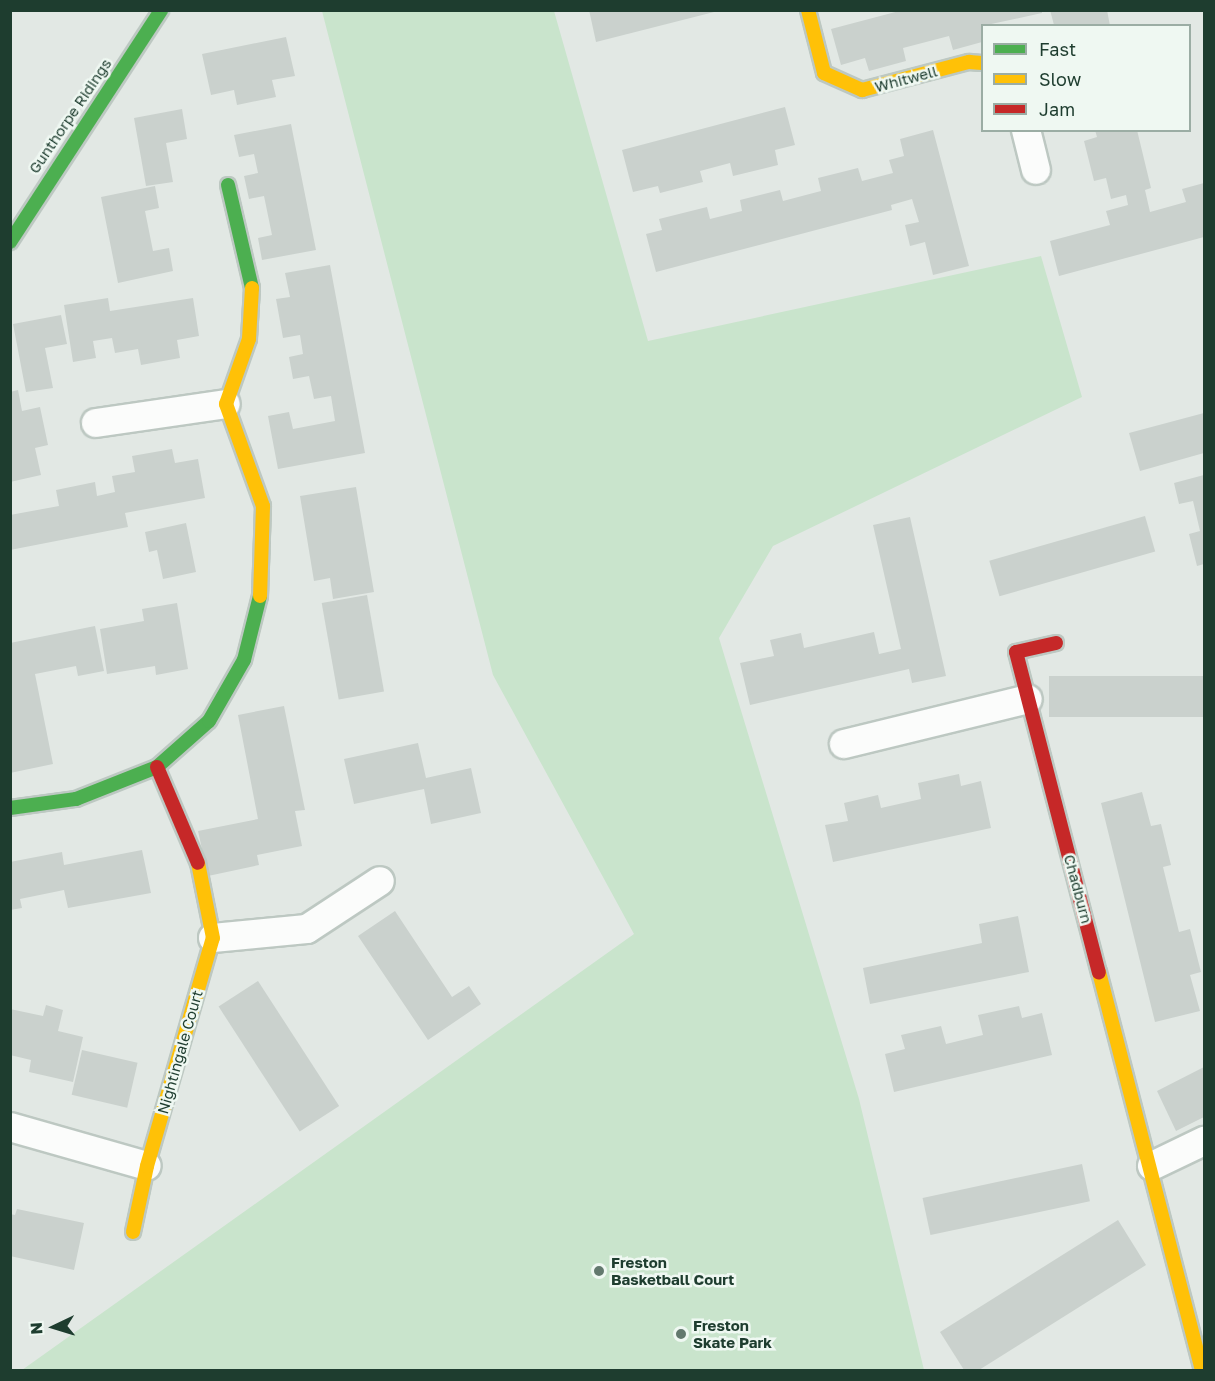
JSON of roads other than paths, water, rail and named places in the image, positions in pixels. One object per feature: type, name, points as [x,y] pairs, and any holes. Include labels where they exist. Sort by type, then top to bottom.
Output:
[{"type":"street","name":"Gunthorpe Ridings","points":[[10,242],[43,185],[161,10]]},
{"type":"street","name":"Whitwell","points":[[808,10],[824,73],[862,90],[969,62],[981,63]]},
{"type":"street","points":[[1026,132],[1036,170]]},
{"type":"street","points":[[10,808],[76,799],[157,767],[209,721],[244,660],[260,606],[263,506],[226,404],[249,339],[252,283],[228,185]]},
{"type":"street","points":[[96,423],[226,404]]},
{"type":"street","name":"Chadburn","points":[[1056,643],[1016,652],[1152,1166],[1202,1371]]},
{"type":"street","points":[[844,744],[1028,699]]},
{"type":"street","name":"Nightingale Court","points":[[133,1232],[147,1166],[213,938],[195,848],[157,767]]},
{"type":"street","points":[[213,938],[307,929],[335,897],[380,881]]},
{"type":"street","points":[[10,1127],[147,1166]]},
{"type":"street","points":[[1152,1166],[1204,1141]]},
{"type":"place","name":"Freston Basketball Court","points":[[599,1271]]},
{"type":"place","name":"Freston Skate Park","points":[[681,1334]]}]
